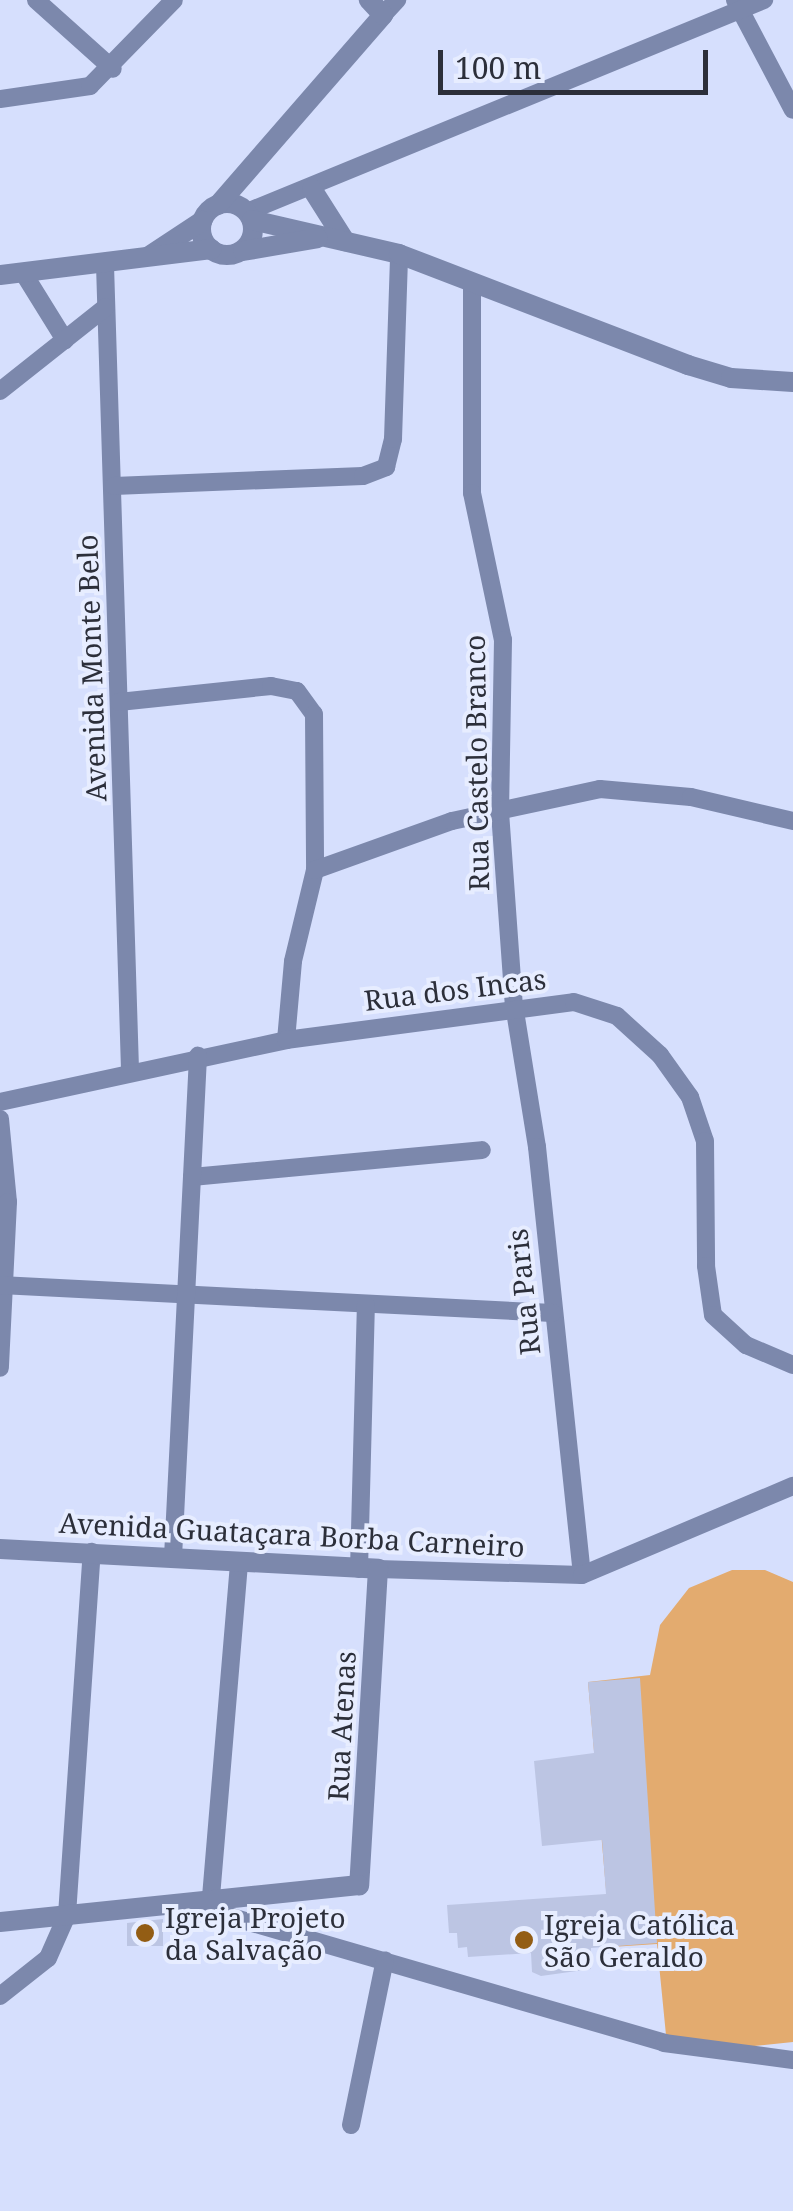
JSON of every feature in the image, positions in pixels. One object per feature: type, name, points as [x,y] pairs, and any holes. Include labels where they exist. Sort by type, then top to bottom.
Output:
[{"type":"street","points":[[36,0],[113,69]]},
{"type":"street","points":[[0,99],[60,94],[90,86],[113,69],[174,0]]},
{"type":"street","points":[[249,216],[737,6],[764,0]]},
{"type":"street","points":[[138,261],[202,221],[383,5]]},
{"type":"street","points":[[737,6],[793,110]]},
{"type":"street","points":[[312,189],[345,241]]},
{"type":"street","points":[[218,204],[318,238],[399,254],[688,365],[731,378],[793,382]]},
{"type":"street","points":[[242,251],[252,237],[249,216]]},
{"type":"street","points":[[202,221],[210,250]]},
{"type":"street","points":[[0,275],[105,266],[210,250],[226,256],[318,238]]},
{"type":"street","points":[[114,486],[363,476],[386,467],[394,439],[399,254]]},
{"type":"street","name":"Avenida Monte Belo","points":[[105,266],[130,1069]]},
{"type":"street","points":[[24,274],[65,340]]},
{"type":"street","name":"Rua Castelo Branco","points":[[472,282],[472,493],[504,640],[500,812],[514,1006]]},
{"type":"street","points":[[0,392],[106,307]]},
{"type":"street","points":[[120,702],[271,686],[306,699],[314,714],[315,870],[293,961],[286,1040]]},
{"type":"street","points":[[315,870],[398,837],[600,789],[691,797],[793,821]]},
{"type":"street","name":"Rua dos Incas","points":[[0,1102],[130,1069],[286,1040],[514,1006],[574,1002],[602,1012],[660,1055],[690,1097],[705,1141],[706,1266],[714,1315],[746,1345],[793,1365]]},
{"type":"street","name":"Rua Paris","points":[[514,1006],[537,1147],[582,1574]]},
{"type":"street","points":[[174,1557],[198,1056]]},
{"type":"street","points":[[0,1119],[8,1202],[0,1368]]},
{"type":"street","points":[[192,1178],[482,1150]]},
{"type":"street","points":[[2,1285],[552,1313]]},
{"type":"street","points":[[366,1305],[368,1569]]},
{"type":"street","points":[[582,1574],[793,1486]]},
{"type":"street","name":"Avenida Guataçara Borba Carneiro","points":[[0,1548],[368,1569],[582,1574]]},
{"type":"street","points":[[0,1996],[48,1958],[67,1915],[92,1552]]},
{"type":"street","points":[[0,1922],[211,1897],[239,1561]]},
{"type":"street","name":"Rua Atenas","points":[[211,1897],[359,1885],[368,1569]]},
{"type":"street","points":[[177,1901],[664,2042],[793,2060]]},
{"type":"street","points":[[351,2126],[385,1960]]},
{"type":"shaded area","points":[[732,1570],[765,1570],[793,1582],[793,2042],[725,2049],[666,2035],[657,1944],[611,1947],[588,1682],[650,1675],[660,1625],[689,1588]]},
{"type":"building","points":[[640,1678],[657,1943],[591,1948],[591,1969],[541,1976],[532,1972],[531,1953],[468,1957],[467,1947],[458,1948],[457,1933],[449,1933],[447,1905],[606,1894],[602,1840],[542,1846],[534,1761],[594,1753],[588,1682]]},
{"type":"building","name":"Igreja Projeto da Salvação","points":[[163,1919],[163,1946],[127,1946],[127,1923]]},
{"type":"place","name":"Igreja Projeto da Salvação","points":[[145,1933]]},
{"type":"place","name":"Igreja Católica São Geraldo","points":[[524,1940]]}]
